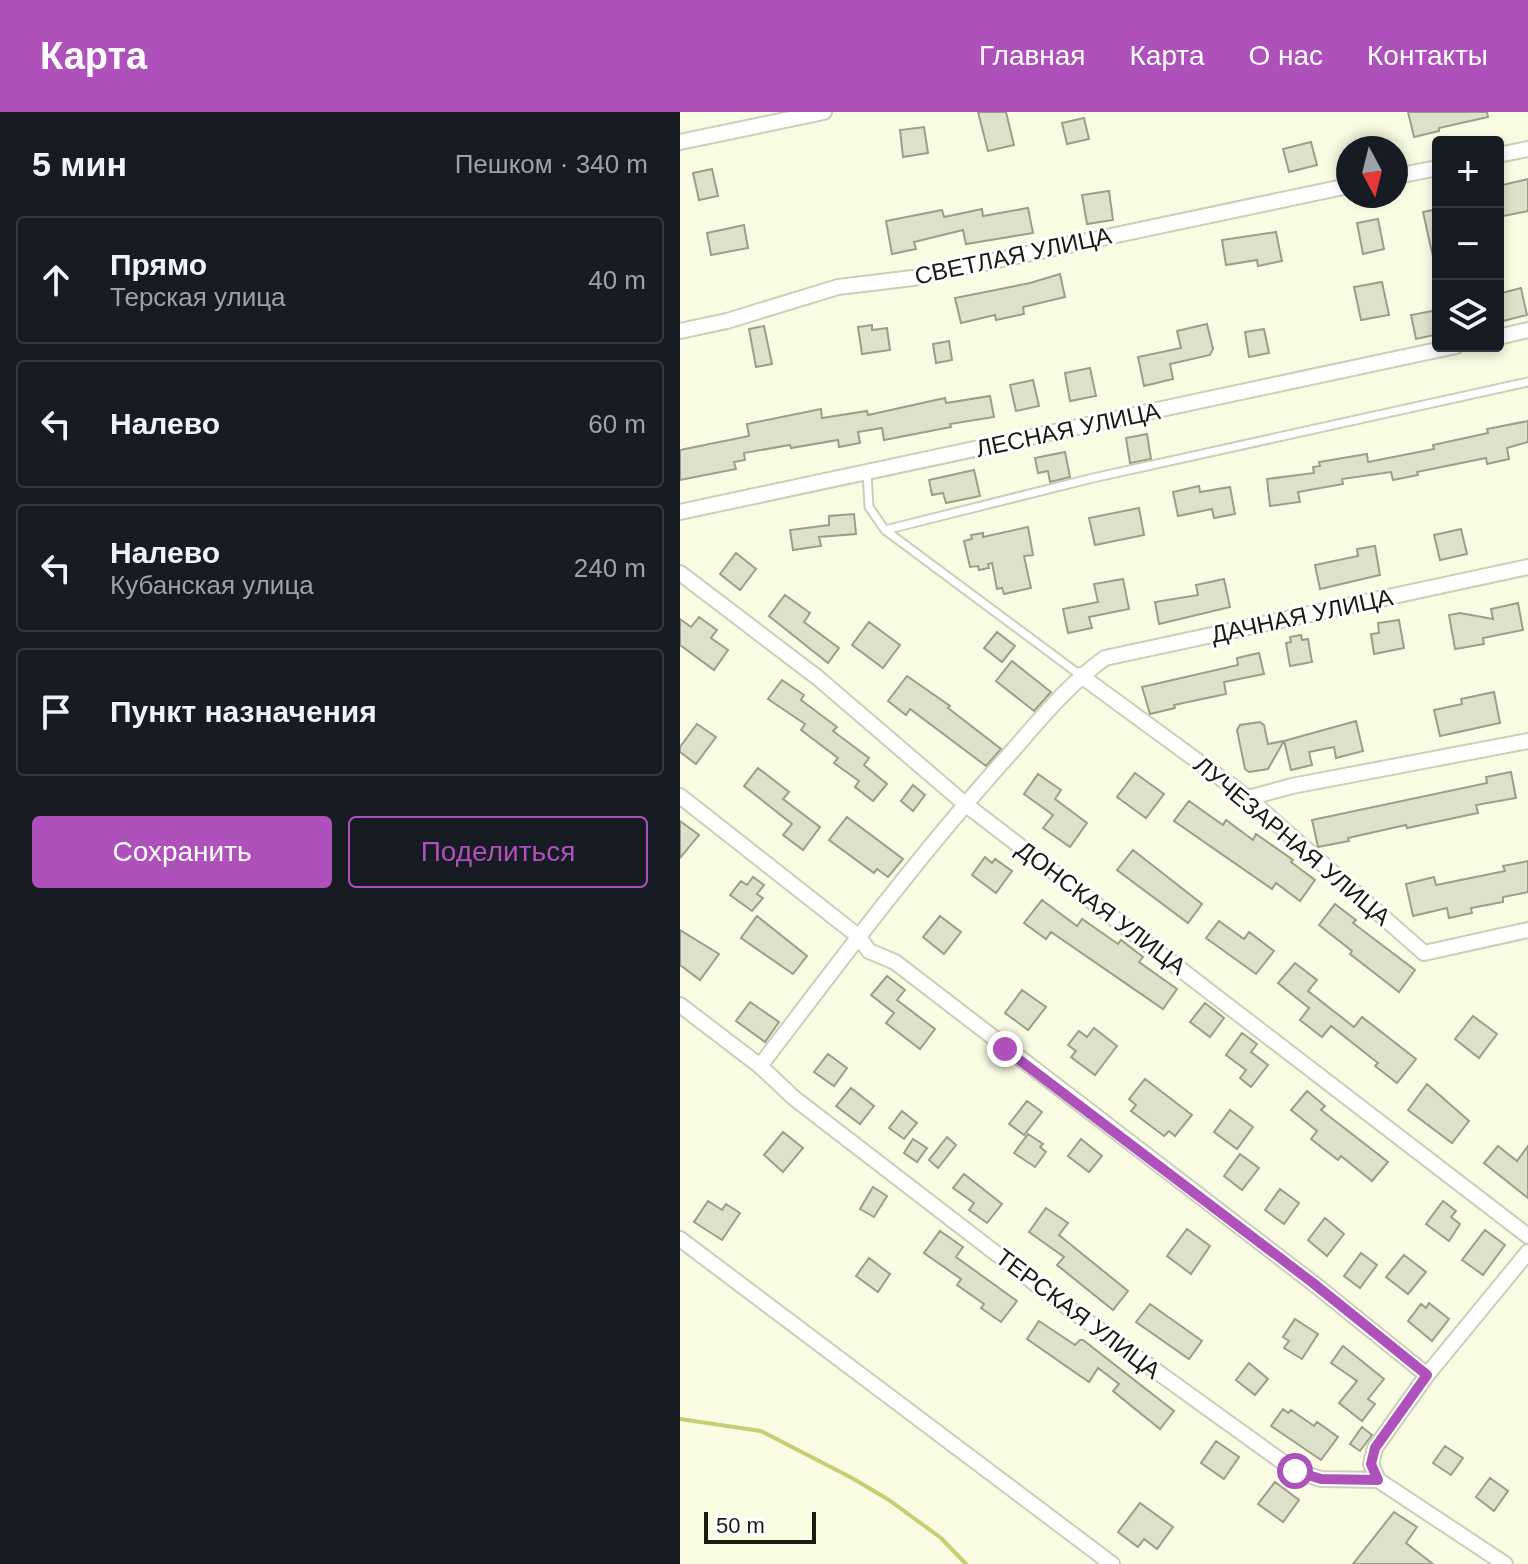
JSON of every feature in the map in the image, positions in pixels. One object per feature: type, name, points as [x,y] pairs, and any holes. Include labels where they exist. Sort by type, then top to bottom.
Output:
[{"type":"street","points":[[680,142],[824,112]]},
{"type":"street","points":[[1504,154],[1528,149]]},
{"type":"street","points":[[1408,174],[1432,169]]},
{"type":"street","name":"СВЕТЛАЯ УЛИЦА","points":[[680,331],[727,321],[838,287],[913,278],[1336,189]]},
{"type":"street","points":[[1504,336],[1528,330]]},
{"type":"street","name":"ЛЕСНАЯ УЛИЦА","points":[[680,512],[1432,351]]},
{"type":"street","name":"ДАЧНАЯ УЛИЦА","points":[[760,1066],[858,936],[965,804],[1080,675],[1105,658],[1528,567]]},
{"type":"street","name":"ДОНСКАЯ УЛИЦА","points":[[680,573],[818,678],[965,804],[1528,1236]]},
{"type":"street","name":"ЛУЧЕЗАРНАЯ УЛИЦА","points":[[1080,675],[1248,798],[1424,953],[1528,930]]},
{"type":"street","points":[[1248,798],[1292,786],[1528,741]]},
{"type":"street","points":[[680,796],[858,936],[869,951],[895,962],[1313,1283],[1427,1375]]},
{"type":"street","name":"ТЕРСКАЯ УЛИЦА","points":[[680,1005],[760,1066],[794,1098],[1045,1291],[1295,1471],[1321,1479],[1378,1480]]},
{"type":"street","points":[[680,1239],[1112,1564]]},
{"type":"street","points":[[1505,1564],[1378,1480],[1371,1464],[1375,1448],[1427,1375],[1528,1252]]},
{"type":"lane","points":[[885,530],[1093,478],[1528,382]]},
{"type":"lane","points":[[867,472],[869,507],[885,530],[1080,675]]},
{"type":"building","points":[[978,112],[1006,112],[1014,145],[988,151]]},
{"type":"building","points":[[1408,112],[1487,112],[1488,117],[1414,137]]},
{"type":"building","points":[[1084,118],[1089,139],[1067,144],[1062,123]]},
{"type":"building","points":[[924,127],[928,153],[903,157],[900,130]]},
{"type":"building","points":[[1311,142],[1317,165],[1289,172],[1283,149]]},
{"type":"building","points":[[712,169],[718,196],[699,200],[693,173]]},
{"type":"building","points":[[1528,179],[1528,211],[1504,216],[1504,185]]},
{"type":"building","points":[[1109,191],[1113,220],[1087,224],[1082,195]]},
{"type":"building","points":[[1028,208],[1033,233],[966,244],[963,230],[914,242],[916,249],[892,254],[886,221],[942,210],[944,217],[982,209],[983,216]]},
{"type":"building","points":[[1432,210],[1432,252],[1423,212]]},
{"type":"building","points":[[1378,219],[1384,249],[1363,254],[1357,223]]},
{"type":"building","points":[[744,225],[748,248],[711,255],[707,233]]},
{"type":"building","points":[[1276,232],[1282,261],[1258,266],[1257,260],[1226,265],[1222,240]]},
{"type":"building","points":[[1060,274],[1065,297],[1023,307],[1024,314],[996,320],[995,315],[961,323],[955,298]]},
{"type":"building","points":[[1382,282],[1389,315],[1361,320],[1354,287]]},
{"type":"building","points":[[1521,288],[1527,315],[1504,321],[1504,292]]},
{"type":"building","points":[[1432,311],[1432,335],[1416,339],[1411,315]]},
{"type":"building","points":[[1207,324],[1213,349],[1210,355],[1170,364],[1173,379],[1144,386],[1138,357],[1181,348],[1177,331]]},
{"type":"building","points":[[872,325],[872,330],[887,328],[890,350],[862,354],[858,327]]},
{"type":"building","points":[[764,326],[772,364],[756,367],[749,329]]},
{"type":"building","points":[[1264,329],[1269,353],[1249,357],[1245,332]]},
{"type":"building","points":[[949,341],[952,360],[936,363],[933,344]]},
{"type":"building","points":[[1090,368],[1096,396],[1070,401],[1065,373]]},
{"type":"building","points":[[1033,380],[1039,406],[1016,411],[1010,385]]},
{"type":"building","points":[[990,396],[994,417],[884,440],[882,428],[858,432],[860,443],[839,447],[838,440],[744,453],[745,460],[734,462],[736,469],[680,480],[680,450],[749,436],[747,424],[821,409],[822,418],[867,411],[868,415],[945,398],[946,403]]},
{"type":"building","points":[[1528,421],[1528,442],[1507,448],[1509,459],[1487,464],[1486,458],[1393,480],[1391,472],[1342,479],[1343,484],[1298,492],[1300,502],[1270,506],[1267,479],[1314,473],[1313,467],[1320,466],[1319,462],[1367,454],[1368,462],[1434,449],[1433,445]]},
{"type":"building","points":[[1147,434],[1151,459],[1130,463],[1126,438]]},
{"type":"building","points":[[1065,452],[1070,477],[1050,482],[1048,471],[1038,473],[1035,458]]},
{"type":"building","points":[[974,470],[980,496],[946,503],[943,493],[932,495],[929,480]]},
{"type":"building","points":[[1199,486],[1200,492],[1230,487],[1235,514],[1214,518],[1212,509],[1178,516],[1173,492]]},
{"type":"building","points":[[1139,508],[1144,535],[1095,545],[1089,518]]},
{"type":"building","points":[[854,514],[856,534],[819,537],[821,546],[793,550],[790,530],[829,525],[829,516]]},
{"type":"building","points":[[1028,527],[1033,555],[1024,556],[1031,588],[1004,594],[1002,588],[997,589],[992,563],[988,564],[989,568],[979,570],[978,566],[970,567],[964,541],[972,539],[971,535],[983,533],[983,537]]},
{"type":"building","points":[[1461,529],[1467,554],[1440,560],[1434,535]]},
{"type":"building","points":[[1375,546],[1380,575],[1320,589],[1315,565],[1358,556],[1357,549]]},
{"type":"building","points":[[736,553],[756,569],[740,590],[720,574]]},
{"type":"building","points":[[1123,579],[1129,609],[1089,617],[1092,628],[1068,633],[1063,609],[1098,602],[1094,584]]},
{"type":"building","points":[[1224,579],[1230,607],[1159,624],[1155,602],[1198,595],[1196,585]]},
{"type":"building","points":[[785,595],[810,613],[804,622],[839,648],[828,663],[769,616]]},
{"type":"building","points":[[1518,603],[1523,630],[1483,638],[1484,644],[1455,649],[1449,615],[1460,613],[1493,619],[1491,609]]},
{"type":"building","points":[[699,617],[717,630],[711,638],[728,650],[714,670],[680,645],[680,619],[691,627]]},
{"type":"building","points":[[1399,620],[1404,648],[1374,654],[1371,634],[1379,633],[1378,623]]},
{"type":"building","points":[[869,622],[900,645],[883,668],[852,645]]},
{"type":"building","points":[[997,632],[1015,646],[1002,662],[984,648]]},
{"type":"building","points":[[1301,635],[1302,640],[1308,639],[1312,662],[1290,666],[1286,643],[1291,642],[1290,637]]},
{"type":"building","points":[[1259,653],[1264,674],[1224,682],[1226,694],[1174,705],[1175,708],[1150,714],[1142,687],[1238,665],[1237,658]]},
{"type":"building","points":[[1012,661],[1051,692],[1034,711],[996,681]]},
{"type":"building","points":[[907,676],[950,706],[948,708],[1001,749],[986,766],[910,709],[906,715],[888,701]]},
{"type":"building","points":[[782,680],[804,695],[801,700],[837,727],[833,731],[869,758],[864,765],[887,784],[873,801],[855,787],[859,781],[834,763],[838,758],[801,730],[805,724],[768,699]]},
{"type":"building","points":[[1494,692],[1500,723],[1440,736],[1434,710],[1462,704],[1461,699]]},
{"type":"building","points":[[1356,721],[1363,751],[1336,758],[1334,747],[1309,752],[1312,765],[1291,770],[1284,741]]},
{"type":"building","points":[[1260,722],[1264,725],[1268,744],[1284,741],[1268,769],[1249,772],[1245,769],[1237,730],[1240,725]]},
{"type":"building","points":[[697,724],[716,737],[696,764],[680,752],[680,747]]},
{"type":"building","points":[[758,768],[789,792],[783,799],[820,827],[803,850],[783,835],[792,824],[744,786]]},
{"type":"building","points":[[1511,772],[1516,798],[1476,805],[1478,813],[1407,828],[1406,825],[1318,847],[1312,820],[1487,783],[1486,777]]},
{"type":"building","points":[[1135,773],[1164,794],[1146,818],[1117,797]]},
{"type":"building","points":[[1038,774],[1061,790],[1055,799],[1087,823],[1070,847],[1043,828],[1053,815],[1024,794]]},
{"type":"building","points":[[913,785],[925,795],[913,811],[901,801]]},
{"type":"building","points":[[1189,801],[1223,825],[1226,820],[1253,840],[1256,834],[1293,860],[1291,862],[1315,880],[1300,901],[1276,883],[1272,889],[1174,821]]},
{"type":"building","points":[[847,817],[903,859],[888,877],[877,869],[874,873],[829,840]]},
{"type":"building","points":[[680,821],[699,835],[680,858]]},
{"type":"building","points":[[1133,850],[1202,904],[1188,923],[1117,870]]},
{"type":"building","points":[[985,857],[992,863],[995,859],[1012,871],[996,893],[972,875]]},
{"type":"building","points":[[1528,861],[1528,892],[1503,897],[1503,902],[1471,908],[1472,913],[1449,918],[1447,908],[1413,916],[1406,884],[1434,877],[1436,885],[1505,871],[1503,866]]},
{"type":"building","points":[[753,877],[764,885],[757,894],[763,898],[752,911],[730,895],[741,881],[747,885]]},
{"type":"building","points":[[1042,900],[1077,926],[1082,919],[1118,944],[1121,940],[1143,957],[1139,962],[1177,989],[1163,1009],[1051,932],[1046,939],[1024,923]]},
{"type":"building","points":[[1335,904],[1356,920],[1353,923],[1415,970],[1399,992],[1319,925]]},
{"type":"building","points":[[757,916],[807,956],[793,974],[741,938]]},
{"type":"building","points":[[940,916],[961,932],[944,954],[923,937]]},
{"type":"building","points":[[1219,921],[1244,939],[1249,932],[1274,951],[1256,974],[1206,938]]},
{"type":"building","points":[[680,930],[719,954],[700,980],[680,965]]},
{"type":"building","points":[[1295,963],[1317,980],[1308,991],[1354,1027],[1362,1017],[1416,1059],[1397,1083],[1375,1066],[1378,1063],[1331,1026],[1322,1037],[1300,1020],[1309,1008],[1278,983]]},
{"type":"building","points":[[887,976],[905,990],[897,1000],[935,1029],[920,1049],[886,1023],[894,1013],[871,995]]},
{"type":"building","points":[[1022,990],[1046,1007],[1028,1030],[1005,1013]]},
{"type":"building","points":[[750,1002],[779,1022],[765,1042],[736,1021]]},
{"type":"building","points":[[1205,1003],[1224,1018],[1210,1037],[1190,1022]]},
{"type":"building","points":[[1473,1016],[1497,1034],[1479,1058],[1455,1039]]},
{"type":"building","points":[[1094,1028],[1117,1046],[1095,1075],[1071,1057],[1076,1051],[1068,1045],[1079,1031],[1087,1037]]},
{"type":"building","points":[[1242,1033],[1257,1044],[1251,1052],[1268,1065],[1251,1087],[1240,1078],[1246,1070],[1226,1055]]},
{"type":"building","points":[[828,1054],[847,1068],[834,1086],[814,1072]]},
{"type":"building","points":[[1145,1079],[1192,1115],[1175,1136],[1169,1131],[1164,1136],[1131,1111],[1136,1105],[1129,1099]]},
{"type":"building","points":[[1427,1084],[1469,1121],[1452,1143],[1408,1110]]},
{"type":"building","points":[[851,1088],[874,1106],[860,1124],[836,1106]]},
{"type":"building","points":[[1307,1091],[1325,1106],[1321,1110],[1388,1162],[1372,1181],[1341,1156],[1338,1160],[1311,1139],[1317,1131],[1291,1110]]},
{"type":"building","points":[[1027,1101],[1042,1112],[1024,1135],[1009,1124]]},
{"type":"building","points":[[1230,1110],[1253,1127],[1237,1149],[1214,1132]]},
{"type":"building","points":[[902,1111],[917,1123],[904,1139],[889,1128]]},
{"type":"building","points":[[783,1132],[803,1148],[783,1172],[764,1155]]},
{"type":"building","points":[[1028,1134],[1043,1144],[1040,1147],[1046,1152],[1035,1167],[1014,1153]]},
{"type":"building","points":[[947,1137],[956,1145],[938,1168],[929,1160]]},
{"type":"building","points":[[913,1139],[927,1148],[917,1162],[904,1153]]},
{"type":"building","points":[[1081,1139],[1102,1156],[1089,1172],[1068,1156]]},
{"type":"building","points":[[1498,1146],[1517,1161],[1528,1146],[1528,1198],[1484,1163]]},
{"type":"building","points":[[1240,1154],[1259,1168],[1242,1190],[1224,1176]]},
{"type":"building","points":[[964,1174],[1002,1204],[987,1223],[969,1210],[974,1203],[953,1188]]},
{"type":"building","points":[[873,1187],[887,1196],[874,1217],[860,1209]]},
{"type":"building","points":[[1280,1189],[1299,1203],[1284,1224],[1265,1210]]},
{"type":"building","points":[[708,1201],[722,1210],[726,1204],[740,1213],[722,1240],[694,1222]]},
{"type":"building","points":[[1443,1201],[1456,1211],[1451,1217],[1460,1224],[1449,1241],[1426,1224]]},
{"type":"building","points":[[1046,1208],[1068,1223],[1059,1235],[1128,1291],[1113,1310],[1057,1265],[1064,1257],[1029,1232]]},
{"type":"building","points":[[1325,1218],[1344,1234],[1327,1256],[1308,1240]]},
{"type":"building","points":[[1187,1229],[1210,1246],[1191,1274],[1167,1256]]},
{"type":"building","points":[[1485,1230],[1505,1245],[1483,1275],[1462,1260]]},
{"type":"building","points":[[940,1231],[963,1247],[956,1257],[1017,1301],[1001,1322],[981,1308],[984,1304],[957,1285],[961,1279],[924,1253]]},
{"type":"building","points":[[1361,1253],[1377,1265],[1360,1288],[1344,1276]]},
{"type":"building","points":[[1404,1255],[1426,1272],[1408,1294],[1386,1277]]},
{"type":"building","points":[[869,1258],[890,1274],[878,1292],[856,1276]]},
{"type":"building","points":[[1429,1303],[1449,1319],[1432,1341],[1408,1321],[1421,1304],[1426,1308]]},
{"type":"building","points":[[1150,1304],[1202,1341],[1189,1359],[1136,1322]]},
{"type":"building","points":[[1295,1319],[1318,1334],[1302,1359],[1284,1348],[1289,1341],[1283,1337]]},
{"type":"building","points":[[1039,1321],[1075,1345],[1083,1340],[1174,1411],[1160,1429],[1113,1391],[1119,1384],[1098,1368],[1089,1382],[1027,1339]]},
{"type":"building","points":[[1343,1346],[1384,1379],[1368,1399],[1375,1404],[1362,1421],[1339,1403],[1357,1381],[1331,1363]]},
{"type":"building","points":[[1249,1363],[1268,1379],[1255,1395],[1236,1380]]},
{"type":"building","points":[[1283,1409],[1288,1413],[1291,1410],[1314,1426],[1317,1422],[1338,1437],[1321,1460],[1271,1426]]},
{"type":"building","points":[[1362,1427],[1372,1435],[1360,1451],[1350,1444]]},
{"type":"building","points":[[1216,1441],[1239,1457],[1224,1479],[1201,1463]]},
{"type":"building","points":[[1445,1446],[1463,1458],[1451,1475],[1433,1463]]},
{"type":"building","points":[[1490,1478],[1508,1491],[1494,1511],[1476,1497]]},
{"type":"building","points":[[1275,1482],[1299,1500],[1283,1522],[1258,1504]]},
{"type":"building","points":[[1140,1503],[1173,1527],[1157,1549],[1144,1539],[1138,1547],[1118,1532]]},
{"type":"building","points":[[1394,1512],[1417,1527],[1406,1543],[1433,1564],[1353,1564]]},
{"type":"waterway","points":[[680,1419],[761,1431],[889,1500],[941,1538],[966,1564]]},
{"type":"route","points":[[1005,1049],[1313,1283],[1427,1375],[1375,1448],[1371,1464],[1378,1480],[1321,1479],[1295,1471]]}]
